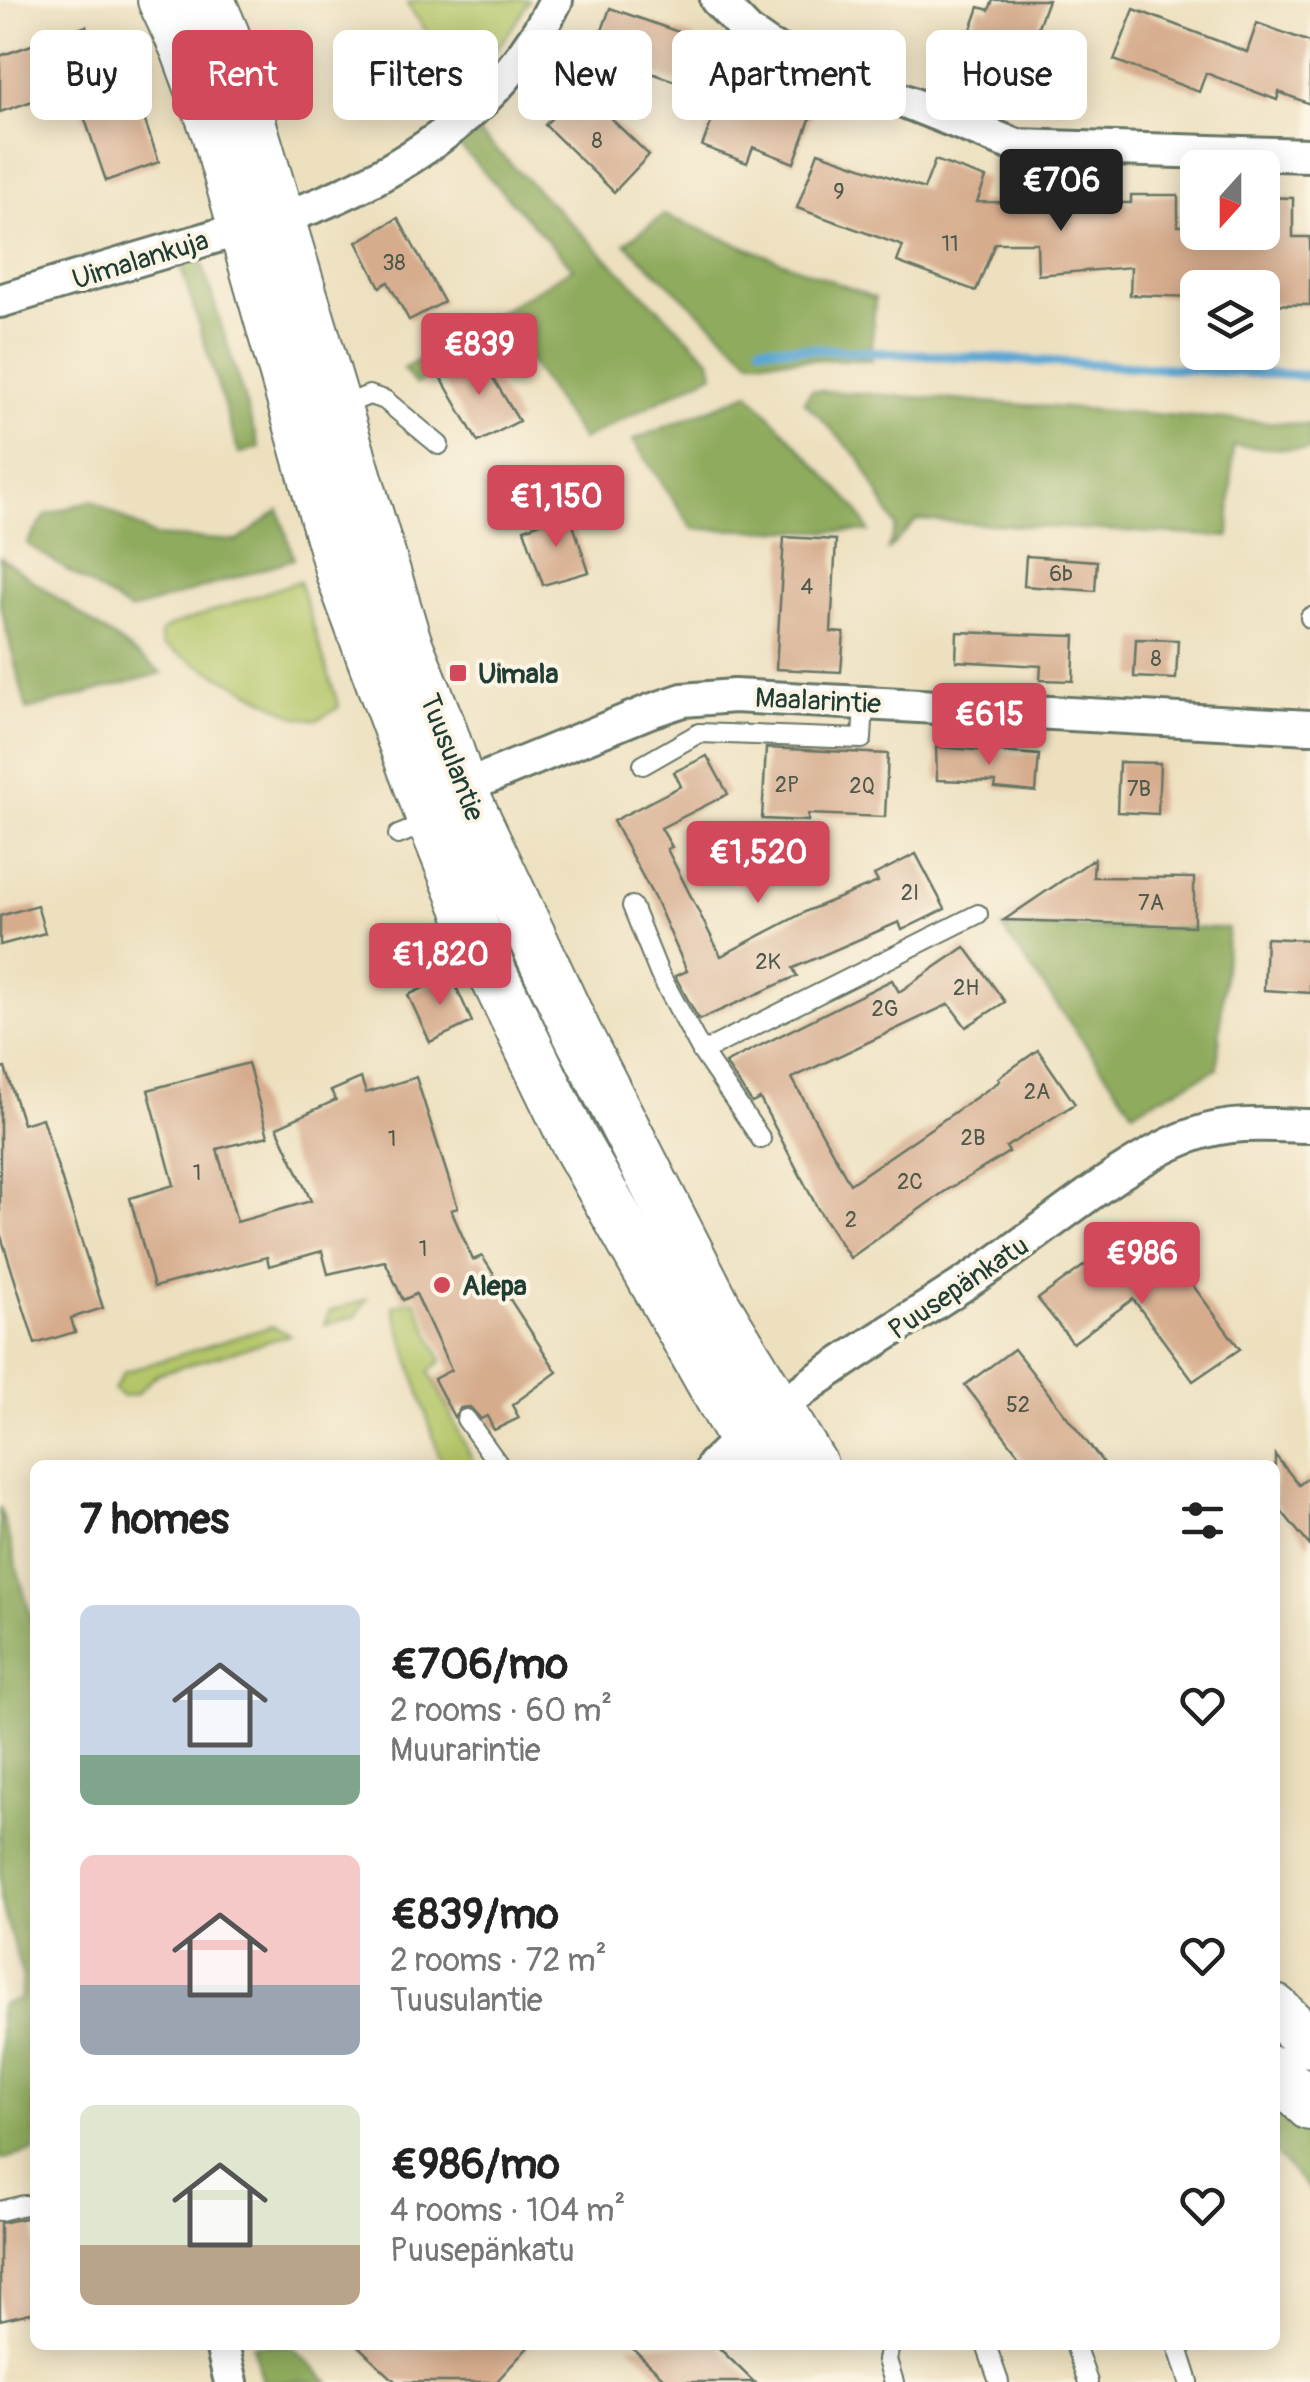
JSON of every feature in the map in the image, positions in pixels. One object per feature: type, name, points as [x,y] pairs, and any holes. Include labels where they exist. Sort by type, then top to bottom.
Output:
[{"type":"main road","name":"Tuusulantie","points":[[162,0],[216,133],[260,222]]},
{"type":"main road","name":"Tuusulantie","points":[[210,0],[224,35],[260,222],[272,325],[315,407],[341,576],[437,811],[494,976],[573,1138],[748,1444],[798,1460]]},
{"type":"main road","points":[[1280,2014],[1310,2043]]},
{"type":"main road","points":[[1280,2077],[1310,2106]]},
{"type":"street","name":"Uimalankuja","points":[[0,301],[318,204],[408,161],[474,111],[510,75],[539,35],[556,0]]},
{"type":"street","points":[[717,0],[748,32],[771,48],[1017,146],[1310,155]]},
{"type":"street","name":"Maalarintie","points":[[437,811],[683,700],[734,696],[1310,727]]},
{"type":"street","name":"Puusepänkatu","points":[[748,1444],[1148,1156],[1198,1133],[1238,1124],[1310,1126]]},
{"type":"street","points":[[223,2350],[231,2382]]},
{"type":"lane","points":[[315,407],[369,395],[385,400],[439,446]]},
{"type":"lane","points":[[643,765],[698,732],[862,739],[864,702]]},
{"type":"lane","points":[[632,906],[659,972],[702,1052],[761,1139]]},
{"type":"lane","points":[[702,1052],[978,914]]},
{"type":"lane","points":[[466,1418],[495,1460]]},
{"type":"lane","points":[[0,2211],[30,2205]]},
{"type":"lane","points":[[889,2350],[887,2360],[894,2382]]},
{"type":"lane","points":[[988,2350],[998,2382]]},
{"type":"lane","points":[[1077,2350],[1088,2382]]},
{"type":"lane","points":[[1178,2350],[1188,2382]]},
{"type":"green space","points":[[417,0],[529,0],[498,46],[498,30],[426,30],[407,4]]},
{"type":"green space","points":[[475,129],[711,360],[714,373],[582,440],[509,330],[416,385],[403,369],[573,268],[456,142]]},
{"type":"green space","points":[[664,215],[875,298],[871,360],[750,359],[625,243]]},
{"type":"green space","points":[[198,250],[259,447],[239,454],[178,257]]},
{"type":"green space","points":[[812,390],[1310,425],[1310,450],[1233,446],[1229,537],[917,520],[887,551],[896,527],[860,459],[804,401]]},
{"type":"green space","points":[[749,393],[857,509],[869,532],[693,529],[633,440]]},
{"type":"green space","points":[[92,500],[154,536],[238,541],[279,510],[294,559],[130,611],[27,544],[46,515]]},
{"type":"green space","points":[[0,557],[162,673],[27,710],[0,604]]},
{"type":"green space","points":[[299,581],[339,707],[317,720],[297,717],[162,645],[160,633],[170,626]]},
{"type":"green space","points":[[1002,928],[1228,928],[1217,1069],[1133,1111]]},
{"type":"green space","points":[[367,1299],[356,1316],[324,1325],[330,1311]]},
{"type":"green space","points":[[415,1300],[442,1361],[429,1371],[473,1460],[440,1460],[393,1306]]},
{"type":"green space","points":[[272,1326],[290,1335],[157,1374],[137,1394],[123,1397],[114,1390],[124,1372]]},
{"type":"green space","points":[[0,1507],[30,1613],[30,2152],[0,2160],[0,2005],[20,1999],[23,1978],[0,1899]]},
{"type":"green space","points":[[1280,2097],[1310,2127],[1310,2190],[1280,2159]]},
{"type":"green space","points":[[254,2350],[295,2350],[329,2382],[263,2382]]},
{"type":"building","points":[[993,0],[1048,0],[1040,30],[971,30],[979,7],[989,10]]},
{"type":"building","points":[[610,8],[673,30],[672,80],[652,73],[652,30],[602,30]]},
{"type":"building","points":[[1134,9],[1247,52],[1257,23],[1310,42],[1310,104],[1279,92],[1277,100],[1206,73],[1199,92],[1114,60]]},
{"type":"building","points":[[30,46],[30,102],[0,112],[0,56]]},
{"type":"building","points":[[85,120],[145,120],[159,162],[106,181]]},
{"type":"building","points":[[550,120],[612,120],[649,155],[614,192],[545,125]]},
{"type":"building","points":[[712,120],[810,120],[794,163],[753,147],[747,163],[702,146]]},
{"type":"building","points":[[818,152],[924,189],[935,160],[986,178],[977,202],[1131,203],[1131,195],[1178,195],[1180,250],[1280,250],[1280,198],[1293,198],[1293,237],[1310,237],[1310,305],[1280,304],[1280,270],[1180,270],[1180,296],[1130,295],[1131,267],[1038,275],[1037,243],[995,243],[976,291],[897,262],[903,246],[797,208]]},
{"type":"building","points":[[398,218],[444,302],[409,320],[388,282],[380,287],[357,242]]},
{"type":"building","points":[[478,353],[519,421],[478,442],[440,376]]},
{"type":"building","points":[[569,513],[589,572],[543,585],[524,529]]},
{"type":"building","points":[[784,537],[836,540],[831,632],[844,633],[841,672],[776,669]]},
{"type":"building","points":[[1026,556],[1097,561],[1095,591],[1024,586]]},
{"type":"building","points":[[957,632],[1075,636],[1073,681],[1040,680],[1041,666],[956,661]]},
{"type":"building","points":[[1136,639],[1178,640],[1176,679],[1134,677]]},
{"type":"building","points":[[936,747],[1039,755],[1036,792],[995,788],[996,782],[937,780]]},
{"type":"building","points":[[766,748],[888,754],[885,817],[808,814],[808,821],[762,819]]},
{"type":"building","points":[[707,756],[728,794],[661,828],[672,847],[667,849],[721,956],[809,910],[878,882],[874,875],[916,854],[945,909],[902,930],[899,922],[793,968],[797,976],[699,1020],[675,976],[687,971],[657,903],[613,821],[681,786],[674,772]]},
{"type":"building","points":[[1119,762],[1160,763],[1158,814],[1117,812]]},
{"type":"building","points":[[1094,859],[1093,877],[1194,878],[1194,926],[1004,920]]},
{"type":"building","points":[[37,905],[45,933],[0,945],[0,916]]},
{"type":"building","points":[[1266,938],[1310,940],[1310,993],[1264,990]]},
{"type":"building","points":[[965,947],[1005,1002],[966,1027],[949,1004],[792,1078],[850,1184],[1000,1081],[998,1078],[1038,1050],[1075,1104],[1006,1147],[1009,1152],[850,1258],[818,1209],[760,1099],[752,1103],[725,1063],[892,980],[899,992]]},
{"type":"building","points":[[451,975],[472,1022],[430,1042],[408,995]]},
{"type":"building","points":[[248,1063],[268,1136],[217,1149],[237,1222],[311,1201],[277,1127],[336,1100],[331,1091],[361,1078],[366,1093],[416,1077],[458,1208],[451,1210],[473,1260],[482,1256],[557,1372],[512,1405],[519,1418],[494,1430],[487,1416],[481,1419],[470,1407],[460,1408],[454,1417],[434,1379],[451,1370],[416,1294],[403,1300],[385,1261],[328,1274],[322,1251],[269,1266],[267,1257],[154,1287],[130,1198],[174,1185],[148,1090]]},
{"type":"building","points":[[5,1068],[23,1124],[42,1118],[103,1308],[71,1318],[75,1332],[35,1344],[0,1233],[0,1069]]},
{"type":"building","points":[[1122,1238],[1152,1281],[1177,1264],[1240,1349],[1193,1381],[1133,1299],[1073,1343],[1038,1299]]},
{"type":"building","points":[[1014,1349],[1101,1460],[1023,1460],[965,1385]]},
{"type":"building","points":[[1280,1461],[1299,1485],[1310,1476],[1310,1546],[1280,1509]]},
{"type":"building","points":[[30,2218],[30,2313],[0,2320],[0,2223]]},
{"type":"building","points":[[362,2350],[525,2350],[496,2382],[396,2382]]},
{"type":"building","points":[[634,2350],[721,2350],[754,2382],[668,2382]]},
{"type":"waterway","points":[[761,346],[1310,376]]},
{"type":"place","name":"Uimala","points":[[458,673]]},
{"type":"place","name":"Alepa","points":[[442,1285]]}]
